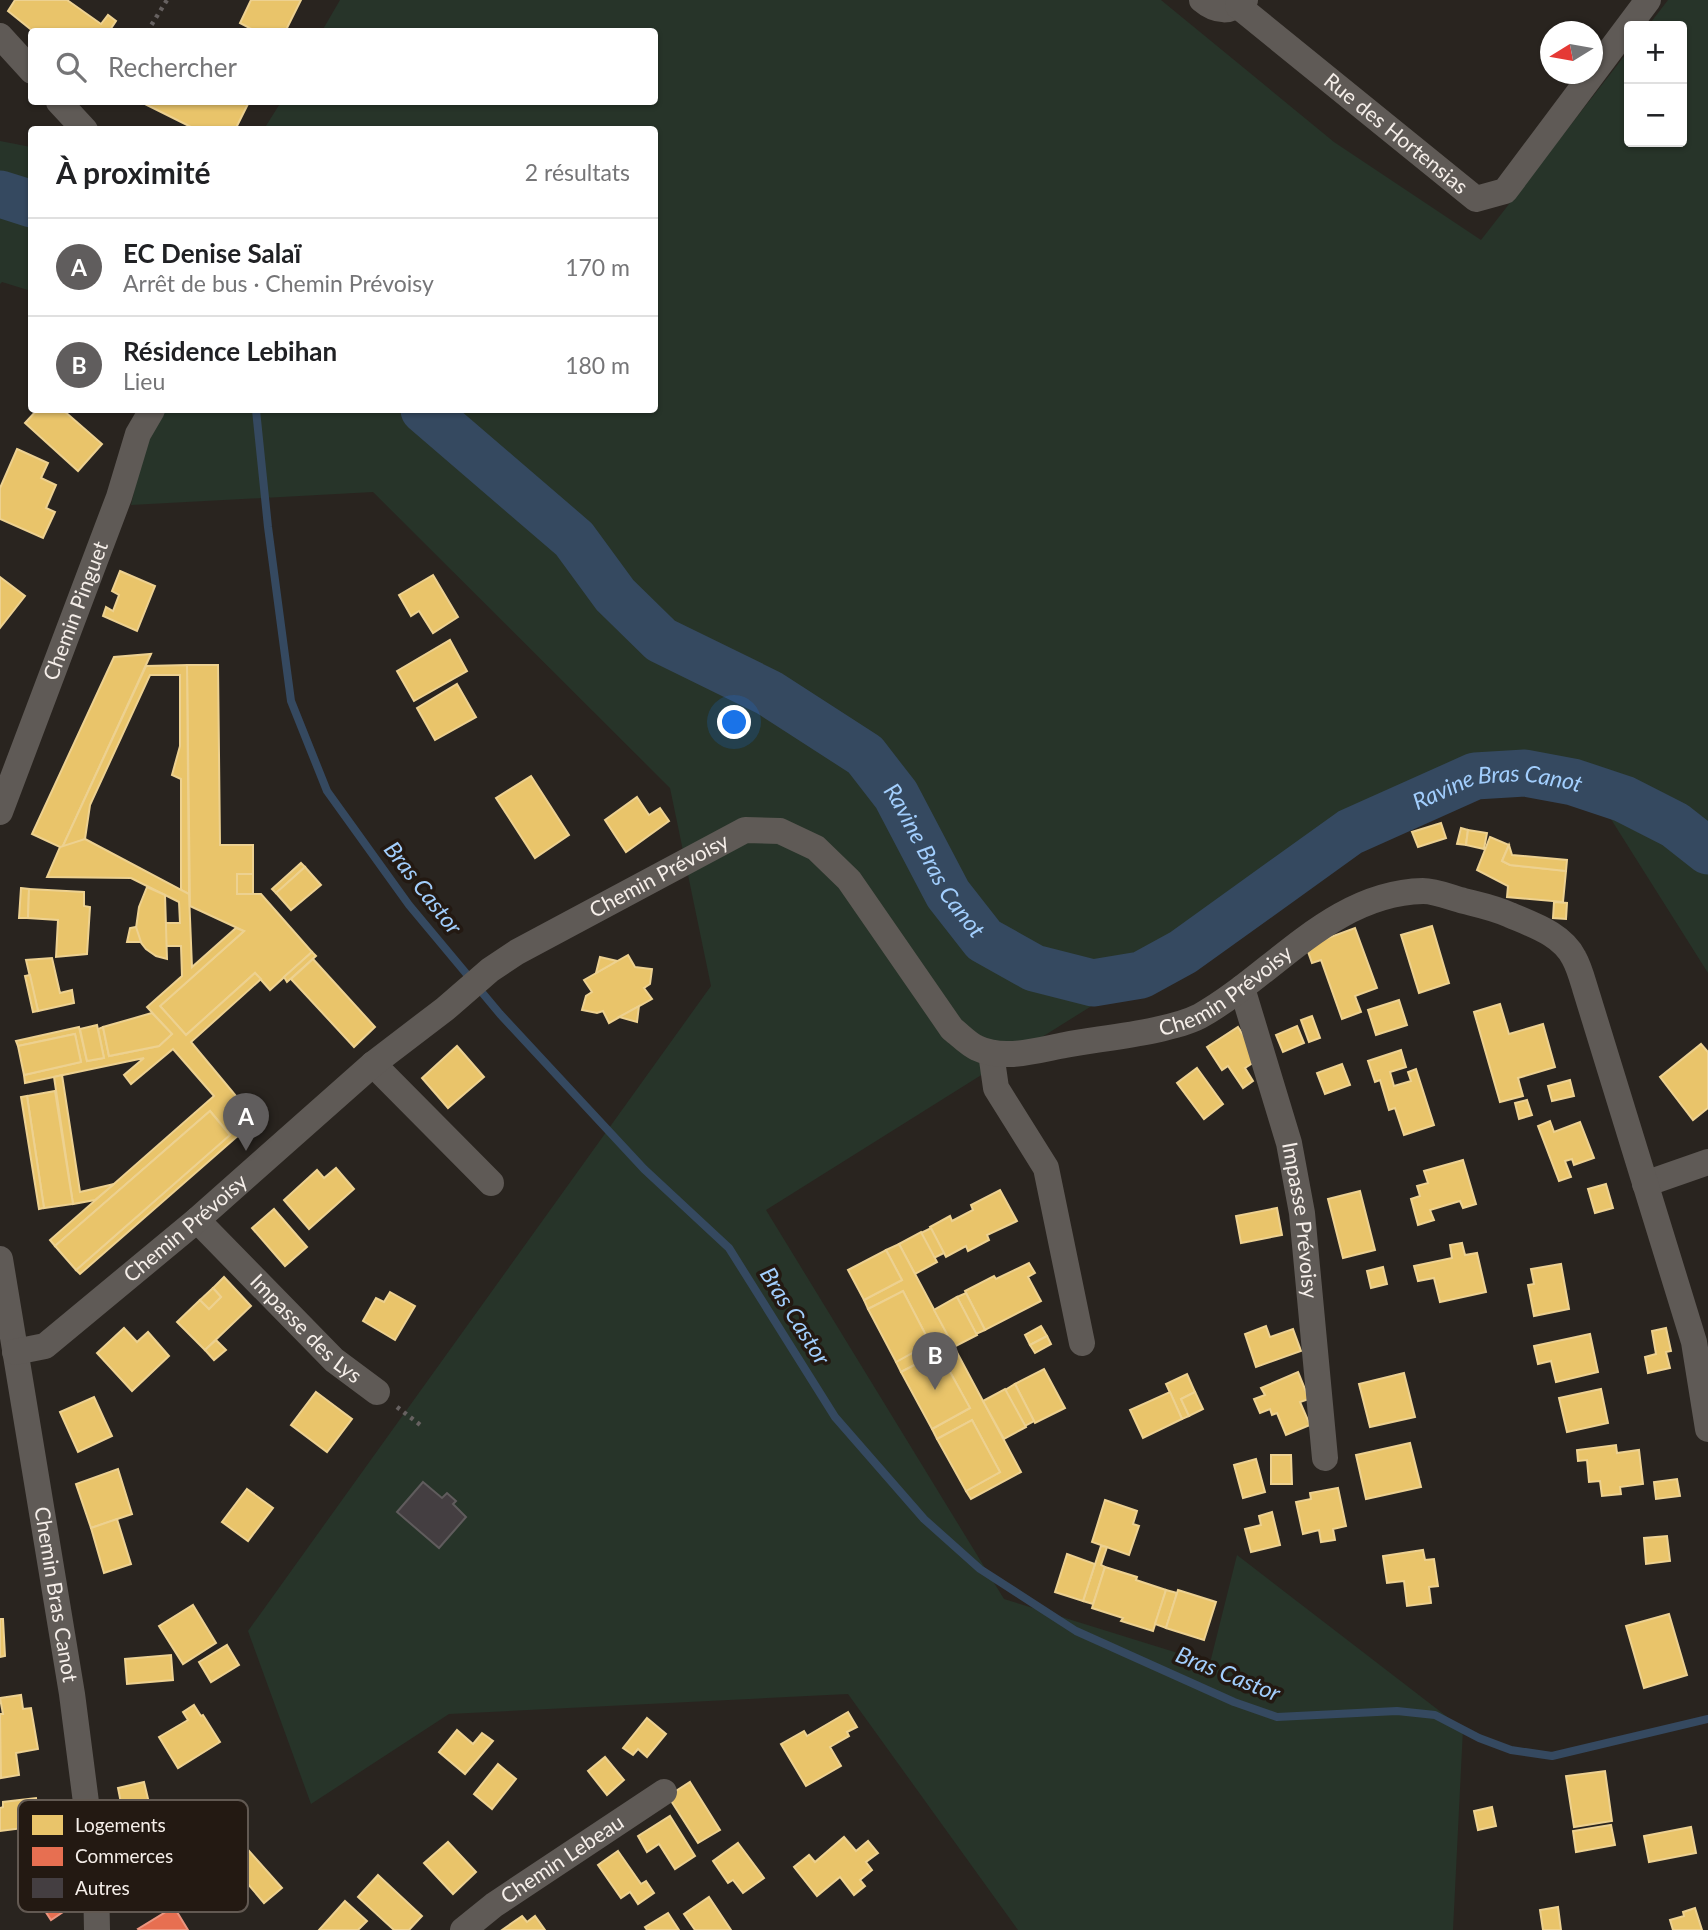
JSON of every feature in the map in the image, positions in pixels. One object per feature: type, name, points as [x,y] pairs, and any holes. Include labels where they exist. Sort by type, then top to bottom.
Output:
[{"type":"street","points":[[1202,0],[1213,9],[1226,10],[1242,3]]},
{"type":"street","name":"Rue des Hortensias","points":[[1242,3],[1476,199],[1505,191],[1648,0]]},
{"type":"street","points":[[0,36],[28,67]]},
{"type":"street","points":[[62,105],[81,126]]},
{"type":"street","name":"Chemin Pinguet","points":[[0,812],[119,498],[138,434],[150,413]]},
{"type":"street","name":"Chemin Prévoisy","points":[[15,1352],[46,1346],[197,1220],[373,1064],[517,951],[745,830],[780,831],[816,848],[849,880],[952,1029],[975,1047],[991,1053],[1029,1051],[1164,1028],[1198,1017],[1242,988],[1340,915],[1371,901],[1397,895],[1425,891],[1497,909],[1552,933],[1573,956],[1645,1184],[1694,1342],[1708,1429]]},
{"type":"street","name":"Impasse Prévoisy","points":[[1242,988],[1289,1143],[1302,1213],[1325,1458]]},
{"type":"street","points":[[991,1053],[996,1088],[1046,1168],[1082,1343]]},
{"type":"street","points":[[373,1064],[491,1183]]},
{"type":"street","points":[[1645,1184],[1708,1162]]},
{"type":"street","name":"Impasse des Lys","points":[[197,1220],[334,1360],[377,1392]]},
{"type":"street","name":"Chemin Bras Canot","points":[[0,1259],[72,1694],[86,1800]]},
{"type":"street","name":"Chemin Lebeau","points":[[463,1930],[494,1905],[664,1792]]},
{"type":"street","name":"Chemin Bras Canot","points":[[97,1912],[97,1930]]},
{"type":"path","points":[[150,28],[167,0]]},
{"type":"path","name":"Impasse des Lys","points":[[377,1392],[424,1427]]},
{"type":"green space","points":[[340,0],[1161,0],[1334,142],[1481,240],[1624,56],[1624,147],[1687,147],[1687,21],[1652,21],[1668,0],[1708,0],[1708,973],[1609,816],[1507,787],[1299,876],[766,1210],[1004,1599],[1210,1663],[1237,1555],[1463,1729],[1453,1930],[1018,1930],[848,1694],[449,1714],[311,1804],[248,1631],[711,986],[670,788],[373,492],[131,505],[152,413],[658,413],[658,126],[266,126],[279,105],[658,105],[658,28],[324,28]]},
{"type":"green space","points":[[0,141],[28,146],[28,290],[2,282],[0,284]]},
{"type":"building: Logements","points":[[15,0],[67,0],[101,24],[108,15],[116,21],[111,28],[29,28],[8,11]]},
{"type":"building: Logements","points":[[251,0],[301,0],[287,28],[249,28],[240,23]]},
{"type":"building: Logements","points":[[147,105],[248,105],[237,126],[189,126]]},
{"type":"building: Logements","points":[[34,413],[66,413],[102,444],[78,471],[25,423]]},
{"type":"building: Logements","points":[[17,449],[48,463],[41,478],[56,485],[46,508],[55,512],[43,538],[0,519],[0,488]]},
{"type":"building: Logements","points":[[120,571],[155,586],[137,631],[103,616],[106,607],[113,611],[119,595],[112,591]]},
{"type":"building: Logements","points":[[433,575],[458,617],[433,633],[419,611],[411,616],[399,595]]},
{"type":"building: Logements","points":[[0,577],[25,596],[0,628]]},
{"type":"building: Logements","points":[[450,640],[467,671],[414,701],[397,671]]},
{"type":"building: Logements","points":[[151,654],[62,848],[32,834],[114,657]]},
{"type":"building: Logements","points":[[187,665],[218,665],[220,845],[253,845],[253,874],[237,874],[237,894],[261,894],[312,952],[270,990],[255,973],[186,1035],[160,1006],[244,931],[190,906]]},
{"type":"building: Logements","points":[[187,665],[189,894],[181,890],[181,779],[172,775],[180,746],[180,675],[150,675],[90,805],[85,839],[62,848],[146,666]]},
{"type":"building: Logements","points":[[457,684],[476,717],[435,740],[417,708]]},
{"type":"building: Logements","points":[[531,776],[569,835],[535,858],[496,798]]},
{"type":"building: Logements","points":[[637,797],[649,815],[660,808],[669,821],[626,852],[605,820]]},
{"type":"building: Logements","points":[[1441,823],[1446,838],[1418,847],[1412,832]]},
{"type":"building: Logements","points":[[1461,828],[1468,830],[1466,845],[1457,844]]},
{"type":"building: Logements","points":[[1468,830],[1487,833],[1484,849],[1466,845]]},
{"type":"building: Logements","points":[[1490,837],[1509,845],[1502,861],[1510,865],[1566,871],[1563,902],[1507,897],[1508,886],[1477,870]]},
{"type":"building: Logements","points":[[85,839],[189,894],[192,967],[236,928],[244,931],[160,1006],[186,1035],[255,973],[261,979],[191,1042],[256,1120],[80,1274],[76,1270],[230,1135],[210,1111],[55,1246],[50,1240],[214,1096],[173,1049],[131,1084],[124,1075],[144,1058],[25,1083],[24,1075],[81,1062],[75,1034],[18,1046],[16,1041],[79,1027],[87,1061],[104,1058],[98,1029],[103,1027],[109,1056],[159,1046],[172,1034],[147,1007],[182,976],[181,946],[166,946],[166,923],[180,923],[179,902],[131,878],[47,877],[60,847]]},
{"type":"building: Logements","points":[[1509,845],[1512,855],[1567,860],[1566,871],[1510,865],[1502,861]]},
{"type":"building: Logements","points":[[301,863],[305,867],[276,893],[272,889]]},
{"type":"building: Logements","points":[[305,867],[321,885],[291,910],[276,893]]},
{"type":"building: Logements","points":[[237,874],[253,874],[253,894],[237,894]]},
{"type":"building: Logements","points":[[147,887],[165,895],[167,959],[156,956],[139,940],[136,928],[139,907]]},
{"type":"building: Logements","points":[[21,888],[29,889],[28,918],[19,918]]},
{"type":"building: Logements","points":[[29,889],[84,892],[84,906],[90,907],[87,954],[56,957],[58,920],[28,918]]},
{"type":"building: Logements","points":[[1554,902],[1567,903],[1566,919],[1553,918]]},
{"type":"building: Logements","points":[[1432,926],[1449,983],[1419,993],[1401,935]]},
{"type":"building: Logements","points":[[136,927],[141,942],[127,942],[130,928]]},
{"type":"building: Logements","points":[[1355,928],[1377,988],[1355,996],[1361,1012],[1342,1019],[1321,960],[1312,963],[1306,946]]},
{"type":"building: Logements","points":[[312,952],[316,956],[287,982],[284,977]]},
{"type":"building: Logements","points":[[628,955],[635,967],[652,969],[650,984],[644,988],[652,999],[609,1023],[603,1011],[597,1013],[582,1010],[586,996],[592,992],[584,980]]},
{"type":"building: Logements","points":[[600,957],[617,961],[596,973]]},
{"type":"building: Logements","points":[[52,958],[60,993],[72,990],[74,1003],[38,1011],[26,960]]},
{"type":"building: Logements","points":[[313,959],[375,1027],[354,1047],[291,979]]},
{"type":"building: Logements","points":[[30,975],[38,1011],[33,1012],[25,976]]},
{"type":"building: Logements","points":[[1399,1000],[1407,1025],[1376,1035],[1368,1010]]},
{"type":"building: Logements","points":[[1500,1004],[1509,1034],[1543,1024],[1555,1067],[1518,1078],[1523,1096],[1500,1102],[1474,1012]]},
{"type":"building: Logements","points":[[639,1006],[637,1022],[619,1017]]},
{"type":"building: Logements","points":[[152,1013],[172,1034],[159,1046],[109,1056],[103,1027]]},
{"type":"building: Logements","points":[[1312,1016],[1320,1038],[1309,1042],[1301,1020]]},
{"type":"building: Logements","points":[[97,1025],[104,1058],[87,1061],[80,1029]]},
{"type":"building: Logements","points":[[1297,1026],[1304,1043],[1283,1052],[1276,1035]]},
{"type":"building: Logements","points":[[1238,1027],[1259,1059],[1245,1068],[1253,1081],[1243,1088],[1228,1066],[1222,1070],[1207,1047]]},
{"type":"building: Logements","points":[[75,1034],[81,1062],[24,1075],[18,1046]]},
{"type":"building: Logements","points":[[1701,1044],[1708,1052],[1708,1108],[1693,1120],[1660,1077]]},
{"type":"building: Logements","points":[[457,1046],[484,1077],[448,1108],[422,1078]]},
{"type":"building: Logements","points":[[1401,1050],[1406,1067],[1390,1072],[1394,1086],[1411,1081],[1408,1072],[1416,1069],[1434,1125],[1404,1135],[1395,1108],[1389,1110],[1380,1080],[1375,1082],[1368,1061]]},
{"type":"building: Logements","points":[[1342,1064],[1350,1085],[1325,1094],[1317,1073]]},
{"type":"building: Logements","points":[[1197,1068],[1223,1104],[1204,1119],[1177,1083]]},
{"type":"building: Logements","points":[[62,1075],[80,1192],[114,1184],[95,1200],[73,1204],[54,1077]]},
{"type":"building: Logements","points":[[1570,1080],[1574,1096],[1552,1101],[1548,1086]]},
{"type":"building: Logements","points":[[55,1091],[73,1204],[44,1208],[27,1096]]},
{"type":"building: Logements","points":[[27,1096],[44,1208],[39,1209],[21,1097]]},
{"type":"building: Logements","points":[[1527,1100],[1532,1115],[1519,1119],[1515,1103]]},
{"type":"building: Logements","points":[[210,1111],[230,1135],[76,1270],[55,1246]]},
{"type":"building: Logements","points":[[1550,1121],[1554,1132],[1580,1122],[1594,1158],[1574,1165],[1572,1159],[1565,1161],[1571,1177],[1559,1181],[1538,1126]]},
{"type":"building: Logements","points":[[1463,1160],[1476,1204],[1463,1208],[1460,1201],[1430,1210],[1434,1220],[1418,1225],[1411,1199],[1420,1196],[1417,1186],[1428,1183],[1424,1171]]},
{"type":"building: Logements","points":[[336,1168],[354,1189],[309,1229],[284,1200],[317,1170],[324,1178]]},
{"type":"building: Logements","points":[[1606,1184],[1613,1208],[1595,1213],[1588,1189]]},
{"type":"building: Logements","points":[[1000,1190],[1017,1221],[987,1235],[989,1240],[968,1251],[966,1246],[946,1257],[930,1227],[950,1216],[952,1221],[973,1210],[971,1205]]},
{"type":"building: Logements","points":[[1360,1191],[1375,1250],[1343,1258],[1328,1199]]},
{"type":"building: Logements","points":[[1277,1208],[1282,1235],[1241,1243],[1236,1216]]},
{"type":"building: Logements","points":[[274,1209],[307,1247],[285,1266],[252,1228]]},
{"type":"building: Logements","points":[[931,1228],[944,1253],[934,1258],[921,1233]]},
{"type":"building: Logements","points":[[921,1232],[937,1262],[915,1274],[899,1244]]},
{"type":"building: Logements","points":[[1462,1243],[1465,1255],[1477,1253],[1486,1292],[1440,1302],[1434,1278],[1418,1281],[1414,1266],[1452,1258],[1450,1245]]},
{"type":"building: Logements","points":[[899,1244],[1021,1472],[971,1499],[966,1491],[1000,1472],[972,1420],[937,1439],[932,1429],[970,1408],[939,1352],[901,1372],[896,1362],[930,1343],[903,1291],[868,1309],[864,1300],[902,1280],[886,1250]]},
{"type":"building: Logements","points":[[886,1250],[902,1280],[864,1300],[848,1270]]},
{"type":"building: Logements","points":[[1029,1263],[1035,1273],[1028,1277],[1041,1301],[985,1330],[965,1291],[994,1276],[996,1279]]},
{"type":"building: Logements","points":[[1561,1264],[1569,1309],[1534,1316],[1528,1285],[1534,1284],[1531,1269]]},
{"type":"building: Logements","points":[[1383,1267],[1387,1284],[1371,1288],[1367,1271]]},
{"type":"building: Logements","points":[[224,1277],[251,1306],[205,1350],[177,1322],[200,1300],[209,1309],[221,1297],[213,1288]]},
{"type":"building: Logements","points":[[213,1288],[221,1297],[209,1309],[200,1300]]},
{"type":"building: Logements","points":[[903,1291],[930,1343],[896,1362],[868,1309]]},
{"type":"building: Logements","points":[[390,1292],[415,1306],[395,1340],[363,1321],[376,1298],[384,1302]]},
{"type":"building: Logements","points":[[966,1293],[985,1330],[976,1334],[957,1297]]},
{"type":"building: Logements","points":[[957,1297],[977,1335],[954,1347],[934,1310]]},
{"type":"building: Logements","points":[[1041,1326],[1047,1336],[1030,1345],[1025,1335]]},
{"type":"building: Logements","points":[[1266,1326],[1270,1337],[1293,1329],[1301,1351],[1256,1367],[1245,1334]]},
{"type":"building: Logements","points":[[124,1328],[137,1342],[148,1332],[169,1356],[132,1391],[97,1353]]},
{"type":"building: Logements","points":[[1666,1328],[1671,1351],[1666,1352],[1670,1368],[1648,1373],[1645,1357],[1656,1354],[1652,1331]]},
{"type":"building: Logements","points":[[1590,1334],[1598,1372],[1556,1382],[1551,1361],[1538,1364],[1534,1346]]},
{"type":"building: Logements","points":[[1047,1336],[1051,1344],[1035,1353],[1030,1345]]},
{"type":"building: Logements","points":[[216,1340],[226,1350],[214,1360],[205,1350]]},
{"type":"building: Logements","points":[[939,1352],[970,1408],[932,1429],[901,1372]]},
{"type":"building: Logements","points":[[1044,1369],[1065,1408],[1035,1423],[1015,1384]]},
{"type":"building: Logements","points":[[1298,1372],[1309,1399],[1300,1402],[1310,1425],[1286,1435],[1277,1413],[1272,1415],[1270,1409],[1260,1413],[1254,1399],[1265,1395],[1261,1388]]},
{"type":"building: Logements","points":[[1404,1373],[1415,1417],[1370,1427],[1359,1384]]},
{"type":"building: Logements","points":[[1187,1374],[1195,1392],[1181,1399],[1189,1416],[1182,1419],[1166,1384]]},
{"type":"building: Logements","points":[[1015,1384],[1034,1421],[1025,1426],[1005,1390]]},
{"type":"building: Logements","points":[[1005,1389],[1026,1427],[1004,1439],[983,1401]]},
{"type":"building: Logements","points":[[1601,1389],[1608,1423],[1567,1432],[1559,1398]]},
{"type":"building: Logements","points":[[316,1392],[352,1419],[327,1452],[291,1425]]},
{"type":"building: Logements","points":[[1170,1392],[1182,1419],[1143,1438],[1130,1410]]},
{"type":"building: Logements","points":[[1195,1392],[1203,1409],[1189,1416],[1181,1399]]},
{"type":"building: Logements","points":[[94,1397],[112,1436],[78,1452],[60,1412]]},
{"type":"building: Logements","points":[[972,1420],[1000,1472],[966,1491],[937,1439]]},
{"type":"building: Logements","points":[[1410,1443],[1421,1487],[1366,1499],[1356,1455]]},
{"type":"building: Logements","points":[[1616,1445],[1617,1453],[1639,1450],[1643,1484],[1620,1487],[1621,1494],[1602,1496],[1600,1481],[1589,1482],[1587,1460],[1578,1461],[1577,1450]]},
{"type":"building: Logements","points":[[1271,1455],[1291,1455],[1292,1484],[1271,1484]]},
{"type":"building: Logements","points":[[1256,1459],[1265,1492],[1243,1498],[1234,1465]]},
{"type":"building: Logements","points":[[118,1469],[132,1514],[91,1528],[76,1484]]},
{"type":"building: Logements","points":[[1677,1479],[1680,1496],[1656,1499],[1654,1482]]},
{"type":"building: Logements","points":[[1338,1488],[1346,1526],[1333,1529],[1335,1540],[1321,1542],[1319,1530],[1303,1534],[1296,1502],[1311,1499],[1310,1493]]},
{"type":"building: Logements","points":[[247,1489],[273,1508],[248,1541],[222,1522]]},
{"type":"building: Logements","points":[[1105,1500],[1137,1511],[1133,1524],[1139,1526],[1129,1555],[1092,1542]]},
{"type":"building: Logements","points":[[1272,1512],[1280,1545],[1251,1552],[1245,1529],[1261,1525],[1259,1516]]},
{"type":"building: Logements","points":[[117,1519],[131,1564],[104,1573],[91,1528]]},
{"type":"building: Logements","points":[[1667,1536],[1670,1561],[1646,1564],[1644,1538]]},
{"type":"building: Logements","points":[[1101,1546],[1107,1547],[1101,1565],[1105,1567],[1093,1604],[1083,1601]]},
{"type":"building: Logements","points":[[1423,1550],[1425,1560],[1434,1559],[1438,1586],[1429,1587],[1431,1603],[1407,1606],[1404,1581],[1387,1583],[1383,1556]]},
{"type":"building: Logements","points":[[1067,1554],[1095,1564],[1083,1601],[1055,1592]]},
{"type":"building: Logements","points":[[1105,1567],[1166,1590],[1153,1631],[1092,1608]]},
{"type":"building: Logements","points":[[1166,1590],[1177,1593],[1166,1628],[1155,1624]]},
{"type":"building: Logements","points":[[1178,1590],[1216,1602],[1204,1640],[1166,1628]]},
{"type":"building: Logements","points":[[193,1605],[216,1643],[183,1664],[159,1626]]},
{"type":"building: Logements","points":[[1669,1614],[1687,1675],[1644,1688],[1626,1626]]},
{"type":"building: Logements","points":[[0,1619],[3,1619],[5,1656],[0,1657]]},
{"type":"building: Logements","points":[[227,1645],[239,1665],[211,1682],[199,1662]]},
{"type":"building: Logements","points":[[171,1655],[173,1680],[127,1684],[125,1659]]},
{"type":"building: Logements","points":[[21,1695],[23,1709],[31,1708],[38,1749],[16,1753],[19,1775],[1,1778],[0,1714],[3,1714],[0,1698]]},
{"type":"building: Logements","points":[[194,1705],[220,1742],[178,1768],[159,1737],[188,1720],[183,1712]]},
{"type":"building: Logements","points":[[848,1712],[857,1727],[847,1732],[849,1736],[830,1747],[841,1766],[806,1786],[781,1744],[804,1731],[807,1736]]},
{"type":"building: Logements","points":[[647,1718],[666,1734],[647,1757],[638,1749],[633,1755],[623,1748]]},
{"type":"building: Logements","points":[[457,1730],[473,1744],[482,1733],[493,1741],[465,1774],[439,1752]]},
{"type":"building: Logements","points":[[605,1757],[624,1780],[607,1795],[588,1771]]},
{"type":"building: Logements","points":[[498,1764],[516,1779],[492,1809],[474,1794]]},
{"type":"building: Logements","points":[[1605,1771],[1612,1821],[1574,1827],[1566,1776]]},
{"type":"building: Logements","points":[[144,1782],[148,1800],[120,1800],[118,1788]]},
{"type":"building: Logements","points":[[690,1782],[720,1830],[698,1843],[668,1796]]},
{"type":"building: Logements","points":[[18,1800],[18,1829],[0,1831],[0,1808],[3,1807],[3,1802]]},
{"type":"building: Logements","points":[[1492,1807],[1496,1826],[1478,1830],[1474,1811]]},
{"type":"building: Logements","points":[[670,1816],[695,1856],[675,1869],[659,1844],[647,1852],[638,1836]]},
{"type":"building: Logements","points":[[1611,1825],[1615,1845],[1576,1852],[1573,1831]]},
{"type":"building: Logements","points":[[1691,1827],[1696,1853],[1649,1862],[1644,1836]]},
{"type":"building: Logements","points":[[844,1837],[856,1851],[868,1841],[878,1853],[866,1862],[872,1870],[860,1880],[865,1886],[854,1895],[840,1877],[817,1896],[794,1867],[809,1855],[815,1862]]},
{"type":"building: Logements","points":[[448,1842],[476,1872],[453,1894],[424,1863]]},
{"type":"building: Logements","points":[[738,1843],[764,1878],[743,1893],[733,1880],[728,1883],[713,1861]]},
{"type":"building: Logements","points":[[248,1850],[282,1888],[264,1903],[248,1884]]},
{"type":"building: Logements","points":[[618,1851],[641,1884],[646,1881],[654,1893],[638,1904],[630,1892],[621,1898],[598,1865]]},
{"type":"building: Logements","points":[[378,1875],[422,1916],[409,1930],[394,1930],[358,1897]]},
{"type":"building: Logements","points":[[709,1897],[731,1930],[695,1930],[684,1914]]},
{"type":"building: Logements","points":[[345,1901],[367,1921],[358,1930],[319,1930]]},
{"type":"building: Logements","points":[[1558,1907],[1561,1930],[1543,1930],[1540,1910]]},
{"type":"building: Logements","points":[[1695,1908],[1702,1930],[1673,1930],[1670,1920],[1684,1916],[1683,1912]]},
{"type":"building: Logements","points":[[668,1913],[679,1930],[647,1930],[645,1927]]},
{"type":"building: Logements","points":[[522,1916],[527,1922],[535,1916],[545,1930],[502,1930]]},
{"type":"building: Commerces","points":[[46,1912],[63,1912],[51,1920]]},
{"type":"building: Commerces","points":[[166,1912],[177,1912],[188,1930],[139,1930]]},
{"type":"building: Autres","points":[[423,1482],[442,1498],[447,1493],[456,1501],[453,1504],[466,1517],[439,1548],[397,1512]]},
{"type":"waterway","name":"Ravine Bras Canot","points":[[0,194],[28,203]]},
{"type":"waterway","name":"Bras Castor","points":[[256,413],[291,701],[327,791],[409,905],[500,1014],[644,1169],[729,1248],[835,1417],[924,1519],[980,1569],[1076,1631],[1234,1702],[1277,1717],[1397,1711],[1435,1715],[1479,1738],[1511,1750],[1552,1756],[1708,1719]]},
{"type":"waterway","name":"Ravine Bras Canot","points":[[427,413],[574,539],[615,595],[661,640],[769,693],[865,755],[896,795],[948,894],[984,940],[1034,968],[1093,983],[1141,975],[1183,952],[1350,832],[1475,776],[1525,773],[1573,782],[1624,799],[1675,825],[1708,851]]},
{"type":"place","name":"EC Denise Salaï","points":[[246,1151]]},
{"type":"place","name":"Résidence Lebihan","points":[[935,1390]]}]
